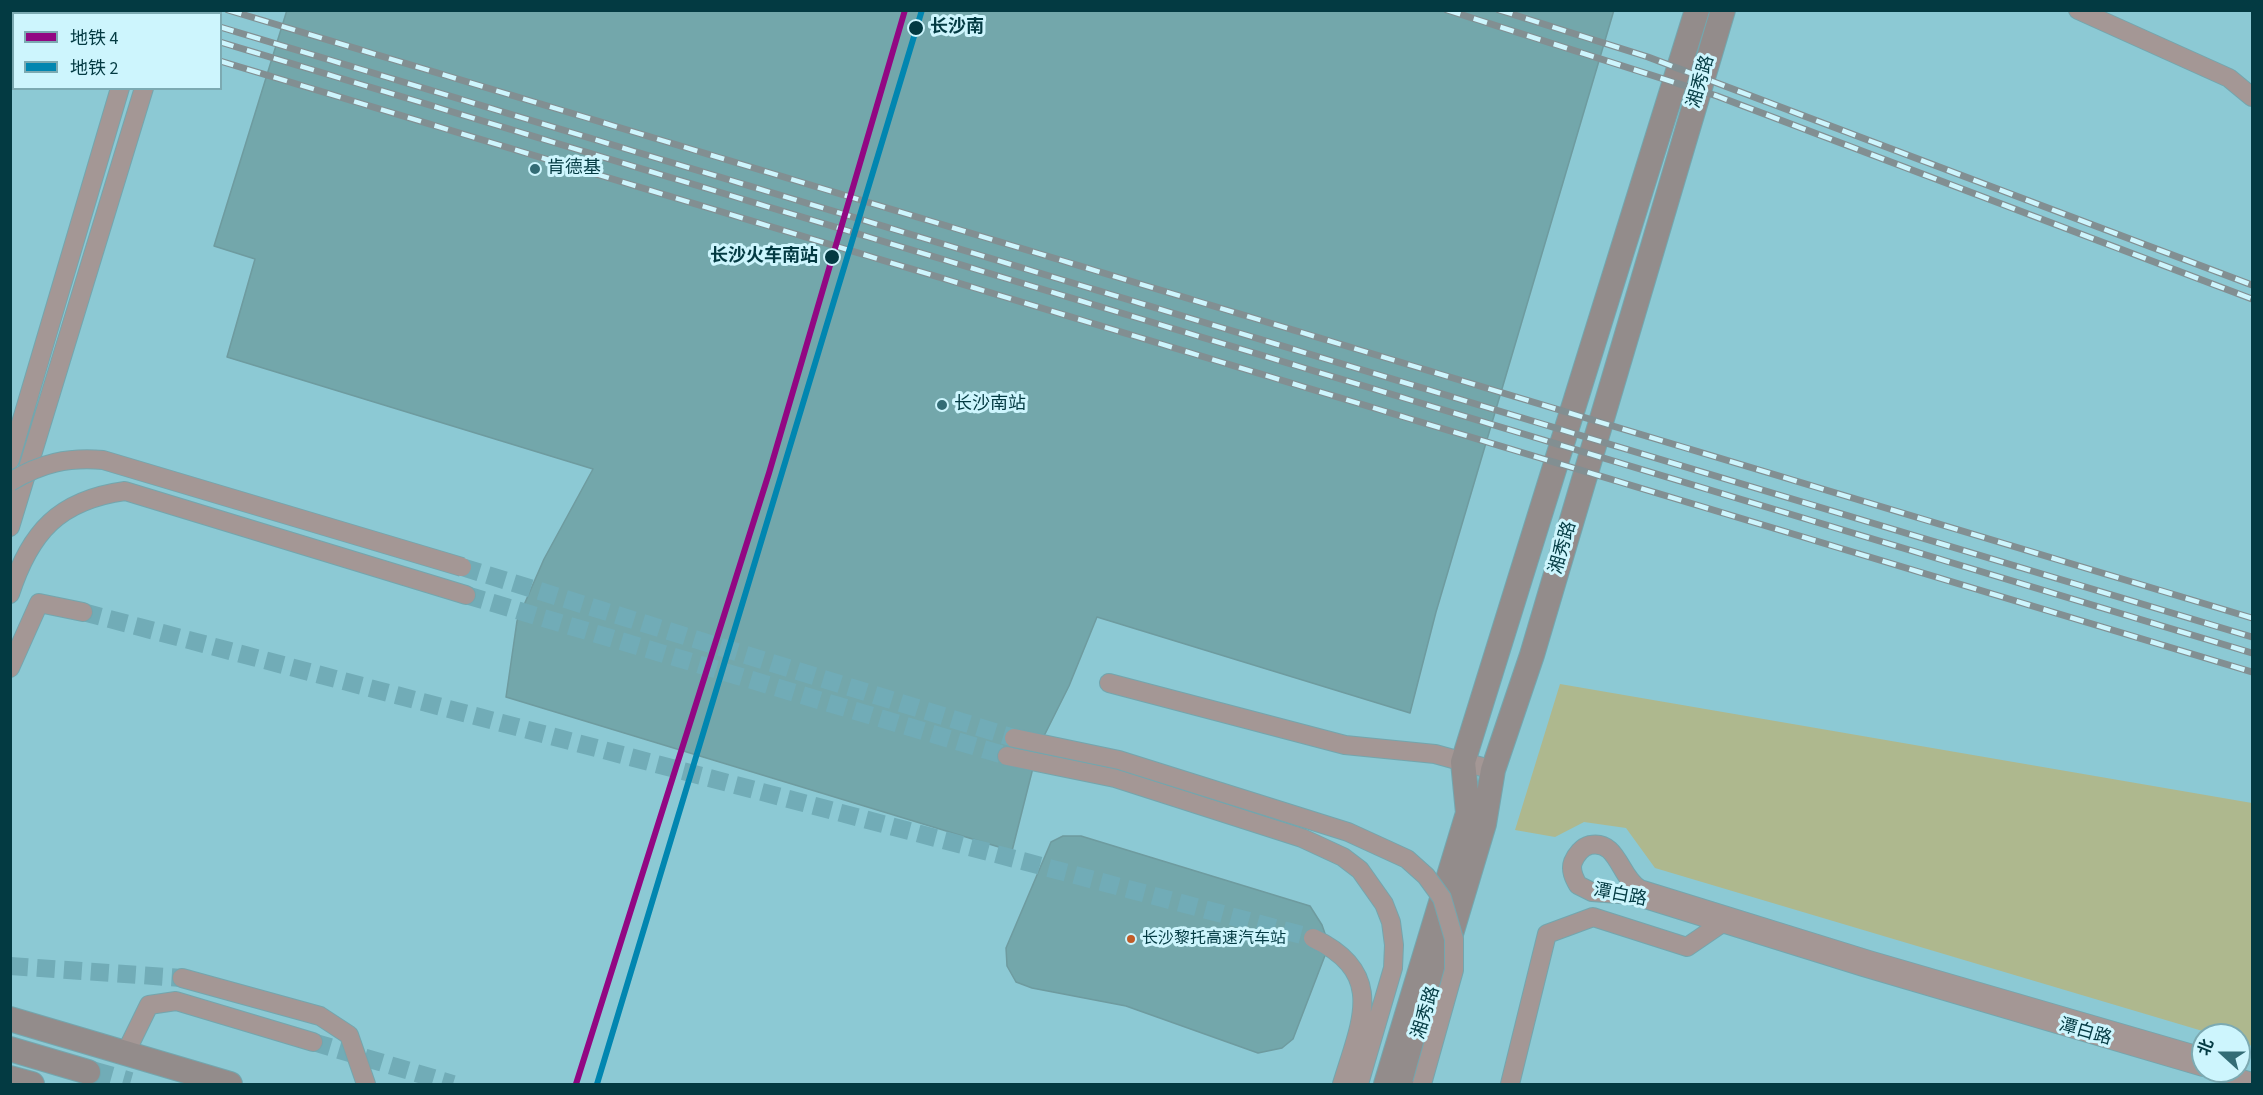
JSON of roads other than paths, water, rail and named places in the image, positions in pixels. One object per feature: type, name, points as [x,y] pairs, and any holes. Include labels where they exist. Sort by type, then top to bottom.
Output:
[{"type":"main road","points":[[1386,1084],[1468,813],[1463,762],[1697,10]]},
{"type":"main road","name":"湘秀路","points":[[1406,1084],[1485,824],[1493,770],[1532,655],[1723,10]]},
{"type":"main road","points":[[10,1018],[230,1084]]},
{"type":"main road","points":[[10,1049],[88,1072]]},
{"type":"main road","points":[[10,1078],[32,1084]]},
{"type":"street","points":[[2078,10],[2229,78],[2253,97]]},
{"type":"street","points":[[10,460],[119,90]]},
{"type":"street","points":[[10,527],[143,90]]},
{"type":"street","points":[[10,482],[33,468],[52,462],[76,458],[103,460],[462,567]]},
{"type":"street","points":[[10,594],[32,543],[47,525],[76,504],[99,495],[125,491],[466,595]]},
{"type":"street","points":[[10,668],[39,603],[83,612]]},
{"type":"street","points":[[1109,683],[1345,745],[1435,754],[1493,770]]},
{"type":"street","points":[[1014,738],[1119,760],[1348,832],[1407,859],[1426,876],[1442,898],[1454,939],[1454,970],[1422,1084]]},
{"type":"street","points":[[1007,756],[1115,778],[1322,846],[1360,870],[1384,904],[1392,922],[1394,945],[1393,968],[1359,1084]]},
{"type":"street","name":"潭白路","points":[[2191,1054],[1725,921],[1632,895],[1584,889],[1574,878],[1574,861],[1584,847],[1592,844],[1607,848],[1634,886],[1725,921],[2191,1063]]},
{"type":"street","points":[[1510,1084],[1547,934],[1593,917],[1687,947],[1725,921]]},
{"type":"street","points":[[1313,938],[1334,948],[1348,959],[1359,976],[1361,985],[1361,1018],[1342,1084]]},
{"type":"street","points":[[182,978],[320,1016],[348,1035],[366,1084]]},
{"type":"street","points":[[126,1052],[149,1005],[176,1001],[313,1042]]},
{"type":"tunnel","points":[[462,567],[1014,738]]},
{"type":"tunnel","points":[[466,595],[1007,756]]},
{"type":"tunnel","points":[[83,612],[1313,938]]},
{"type":"tunnel","points":[[10,966],[182,978]]},
{"type":"tunnel","points":[[313,1042],[453,1084]]},
{"type":"tunnel","points":[[88,1072],[130,1084]]},
{"type":"railway","points":[[53,10],[58,12]]},
{"type":"railway","points":[[116,10],[121,12]]},
{"type":"railway","points":[[166,10],[171,12]]},
{"type":"railway","points":[[228,10],[2252,618]]},
{"type":"railway","points":[[1447,10],[1717,96],[2252,299]]},
{"type":"railway","points":[[1499,10],[1648,57],[2252,285]]},
{"type":"railway","points":[[222,28],[2252,637]]},
{"type":"railway","points":[[222,43],[2252,653]]},
{"type":"railway","points":[[222,62],[2252,672]]},
{"type":"metro line","name":"4","points":[[576,1084],[769,473],[905,10]]},
{"type":"metro line","name":"2","points":[[597,1084],[922,10]]},
{"type":"place","name":"长沙南","points":[[916,28]]},
{"type":"place","name":"肯德基","points":[[535,169]]},
{"type":"place","name":"长沙火车南站","points":[[832,257]]},
{"type":"place","name":"长沙南站","points":[[942,405]]},
{"type":"place","name":"长沙黎托高速汽车站","points":[[1131,939]]}]
